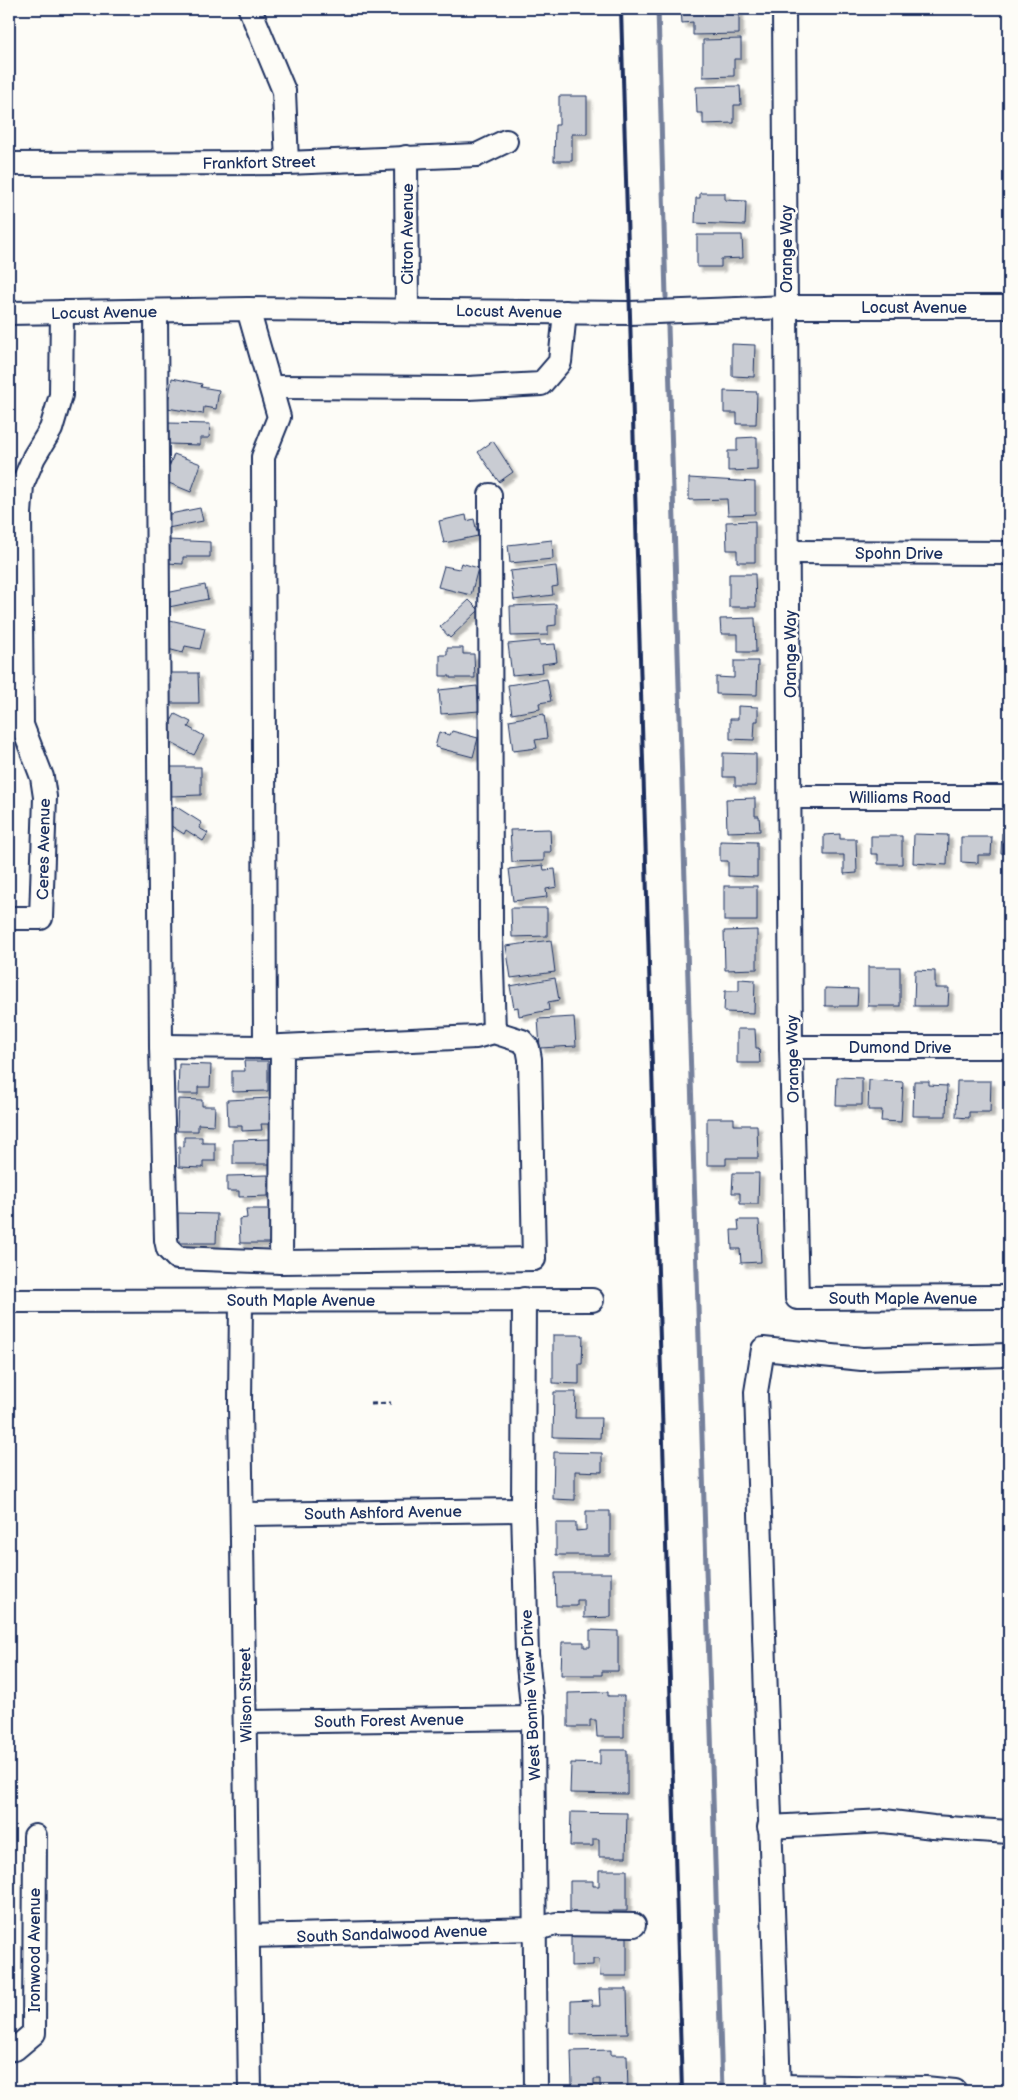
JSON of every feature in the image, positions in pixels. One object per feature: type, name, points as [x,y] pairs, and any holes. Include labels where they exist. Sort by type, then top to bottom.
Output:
[{"type":"street","points":[[250,9],[284,91],[287,163]]},
{"type":"street","name":"Orange Way","points":[[784,9],[792,1048],[797,1298]]},
{"type":"street","name":"Frankfort Street","points":[[9,164],[287,163],[477,155],[506,140]]},
{"type":"street","name":"Citron Avenue","points":[[406,157],[407,310]]},
{"type":"street","name":"Locust Avenue","points":[[9,313],[248,309],[630,312],[786,307],[1009,307]]},
{"type":"street","points":[[248,309],[279,416],[263,457],[274,1047],[281,1262]]},
{"type":"street","points":[[156,311],[160,1046],[168,1249],[176,1258],[182,1259],[281,1262],[534,1259],[530,1058],[528,1048],[522,1041],[494,1032],[476,1037],[274,1047],[160,1046]]},
{"type":"street","name":"Ceres Avenue","points":[[9,918],[42,918],[45,798],[42,777],[22,725],[20,514],[22,485],[34,458],[51,429],[61,395],[62,312]]},
{"type":"street","points":[[271,387],[468,388],[542,384],[560,362],[565,312]]},
{"type":"street","points":[[490,495],[491,927],[494,1032]]},
{"type":"street","name":"Spohn Drive","points":[[789,552],[1009,553]]},
{"type":"street","name":"Williams Road","points":[[790,797],[1009,797]]},
{"type":"street","name":"Dumond Drive","points":[[792,1048],[1009,1047]]},
{"type":"street","name":"South Maple Avenue","points":[[797,1298],[1009,1298]]},
{"type":"street","name":"West Bonnie View Drive","points":[[524,1299],[523,1510],[527,1654],[533,1718],[536,2091]]},
{"type":"street","name":"Wilson Street","points":[[242,1300],[242,1514],[250,2091]]},
{"type":"street","name":"South Maple Avenue","points":[[9,1301],[592,1300]]},
{"type":"street","points":[[955,2091],[925,2088],[778,2089],[756,1392],[763,1349],[862,1359],[1009,1355]]},
{"type":"street","name":"South Ashford Avenue","points":[[242,1514],[523,1510]]},
{"type":"street","name":"South Forest Avenue","points":[[245,1722],[533,1718]]},
{"type":"street","points":[[770,1827],[884,1821],[933,1827],[1009,1832]]},
{"type":"street","name":"Ironwood Avenue","points":[[9,2049],[15,2049],[34,2033],[35,1836]]},
{"type":"street","name":"South Sandalwood Avenue","points":[[248,1936],[536,1929],[556,1924],[634,1925]]},
{"type":"path","points":[[371,1404],[392,1403]]},
{"type":"building","points":[[681,9],[739,11],[739,34],[693,35],[693,22],[682,23]]},
{"type":"building","points":[[741,39],[741,59],[734,59],[734,76],[703,77],[703,40]]},
{"type":"building","points":[[740,86],[741,105],[734,105],[734,123],[703,124],[703,113],[697,113],[696,87]]},
{"type":"building","points":[[559,96],[587,96],[587,134],[572,134],[572,161],[554,161],[555,125],[559,125]]},
{"type":"building","points":[[700,193],[725,193],[725,200],[746,201],[745,225],[695,223],[696,198],[700,198]]},
{"type":"building","points":[[697,235],[742,235],[743,258],[721,259],[721,267],[697,267]]},
{"type":"building","points":[[732,344],[755,345],[754,377],[732,376]]},
{"type":"building","points":[[172,378],[202,384],[201,387],[219,390],[216,409],[204,407],[203,414],[167,408]]},
{"type":"building","points":[[724,391],[757,392],[756,424],[737,424],[737,413],[724,413]]},
{"type":"building","points":[[168,423],[210,424],[209,438],[200,438],[200,445],[168,444]]},
{"type":"building","points":[[757,437],[757,470],[728,471],[728,451],[737,451],[737,438]]},
{"type":"building","points":[[493,441],[513,472],[499,482],[478,452]]},
{"type":"building","points":[[174,454],[201,464],[191,492],[164,481]]},
{"type":"building","points":[[689,478],[755,482],[755,514],[728,515],[727,499],[689,500]]},
{"type":"building","points":[[200,508],[203,521],[168,528],[165,515]]},
{"type":"building","points":[[466,515],[467,521],[474,519],[478,536],[444,543],[439,521]]},
{"type":"building","points":[[755,521],[755,562],[737,562],[737,550],[727,550],[726,522]]},
{"type":"building","points":[[168,540],[210,542],[210,557],[183,557],[183,564],[167,563]]},
{"type":"building","points":[[552,540],[553,559],[510,563],[508,545]]},
{"type":"building","points":[[461,563],[478,568],[471,595],[438,587],[444,566],[459,569]]},
{"type":"building","points":[[556,566],[558,586],[552,587],[553,595],[514,600],[510,571]]},
{"type":"building","points":[[729,574],[755,574],[756,607],[729,607]]},
{"type":"building","points":[[205,585],[208,599],[169,607],[166,593]]},
{"type":"building","points":[[469,600],[479,610],[450,638],[440,627]]},
{"type":"building","points":[[556,604],[556,625],[548,626],[548,635],[511,636],[510,606]]},
{"type":"building","points":[[755,618],[756,652],[738,652],[738,634],[721,634],[720,619]]},
{"type":"building","points":[[170,620],[205,628],[200,649],[185,646],[183,653],[164,648]]},
{"type":"building","points":[[540,641],[540,645],[555,644],[557,662],[542,664],[543,672],[512,675],[508,644]]},
{"type":"building","points":[[447,648],[463,648],[463,654],[474,654],[475,678],[440,676],[440,655],[447,655]]},
{"type":"building","points":[[734,661],[758,661],[757,695],[716,694],[716,677],[734,678]]},
{"type":"building","points":[[168,673],[198,673],[199,703],[168,703]]},
{"type":"building","points":[[547,679],[551,701],[539,703],[540,709],[512,714],[508,685]]},
{"type":"building","points":[[477,686],[479,711],[441,714],[439,690]]},
{"type":"building","points":[[738,706],[758,707],[758,721],[755,721],[754,740],[730,739],[730,719],[738,719]]},
{"type":"building","points":[[175,714],[191,722],[188,727],[204,736],[194,755],[162,738]]},
{"type":"building","points":[[544,714],[547,738],[535,740],[537,748],[513,751],[509,720]]},
{"type":"building","points":[[452,731],[478,738],[473,757],[435,747],[439,732],[450,735]]},
{"type":"building","points":[[723,753],[756,754],[756,786],[735,786],[735,777],[723,777]]},
{"type":"building","points":[[171,767],[201,767],[201,795],[171,796]]},
{"type":"building","points":[[755,798],[755,816],[759,816],[760,831],[727,832],[726,799]]},
{"type":"building","points":[[175,806],[202,823],[199,828],[208,833],[203,841],[186,830],[184,834],[165,822]]},
{"type":"building","points":[[550,829],[551,852],[544,852],[544,861],[512,862],[510,830]]},
{"type":"building","points":[[1002,833],[1009,834],[1009,854],[1001,853]]},
{"type":"building","points":[[840,834],[840,839],[856,839],[857,873],[844,874],[844,855],[824,855],[824,835]]},
{"type":"building","points":[[914,834],[948,835],[947,865],[913,863]]},
{"type":"building","points":[[871,836],[902,836],[902,864],[878,864],[878,854],[871,854]]},
{"type":"building","points":[[961,837],[992,837],[991,855],[978,855],[978,863],[961,862]]},
{"type":"building","points":[[720,841],[757,842],[757,877],[728,876],[728,861],[720,861]]},
{"type":"building","points":[[543,865],[544,870],[555,869],[557,887],[546,889],[547,897],[513,901],[509,869]]},
{"type":"building","points":[[724,886],[757,886],[757,921],[724,921]]},
{"type":"building","points":[[511,908],[547,908],[547,936],[512,937]]},
{"type":"building","points":[[757,930],[757,969],[725,970],[724,931]]},
{"type":"building","points":[[551,940],[555,972],[511,978],[506,946]]},
{"type":"building","points":[[868,967],[900,967],[900,1006],[868,1006]]},
{"type":"building","points":[[915,970],[935,971],[935,988],[949,988],[948,1006],[914,1006]]},
{"type":"building","points":[[555,978],[559,1000],[548,1002],[549,1010],[519,1016],[518,1007],[514,1008],[510,986]]},
{"type":"building","points":[[739,979],[755,980],[754,1013],[724,1012],[725,991],[739,991]]},
{"type":"building","points":[[825,988],[858,989],[857,1006],[825,1006]]},
{"type":"building","points":[[1004,988],[1009,988],[1009,1006],[1004,1006]]},
{"type":"building","points":[[574,1017],[576,1046],[540,1048],[538,1019]]},
{"type":"building","points":[[737,1029],[755,1029],[756,1048],[759,1048],[760,1063],[737,1063]]},
{"type":"building","points":[[244,1061],[268,1061],[268,1091],[232,1092],[232,1071],[245,1071]]},
{"type":"building","points":[[179,1064],[211,1065],[210,1087],[198,1087],[198,1094],[178,1094]]},
{"type":"building","points":[[837,1077],[862,1078],[862,1105],[836,1105]]},
{"type":"building","points":[[869,1080],[903,1082],[901,1122],[881,1121],[882,1110],[868,1110]]},
{"type":"building","points":[[914,1081],[929,1081],[929,1085],[947,1086],[946,1116],[913,1116]]},
{"type":"building","points":[[957,1081],[991,1081],[990,1112],[969,1112],[969,1118],[956,1117]]},
{"type":"building","points":[[1009,1083],[1009,1101],[1004,1101],[1004,1084]]},
{"type":"building","points":[[270,1098],[272,1124],[261,1124],[262,1130],[242,1131],[242,1126],[228,1126],[227,1100]]},
{"type":"building","points":[[178,1099],[202,1100],[202,1106],[215,1106],[214,1125],[198,1124],[198,1131],[177,1131]]},
{"type":"building","points":[[707,1118],[734,1118],[734,1125],[757,1125],[758,1158],[726,1158],[726,1165],[707,1165]]},
{"type":"building","points":[[184,1137],[202,1137],[202,1143],[215,1143],[215,1161],[203,1161],[203,1168],[179,1167],[179,1146],[184,1147]]},
{"type":"building","points":[[270,1139],[270,1164],[233,1164],[233,1140]]},
{"type":"building","points":[[733,1173],[759,1173],[758,1204],[740,1204],[740,1193],[732,1193]]},
{"type":"building","points":[[268,1175],[268,1196],[239,1197],[239,1191],[227,1191],[227,1176]]},
{"type":"building","points":[[246,1209],[269,1209],[271,1243],[240,1243],[239,1219],[247,1218]]},
{"type":"building","points":[[178,1213],[217,1214],[216,1243],[178,1243]]},
{"type":"building","points":[[738,1220],[759,1220],[761,1262],[741,1263],[740,1249],[732,1249],[731,1230],[739,1230]]},
{"type":"building","points":[[553,1335],[583,1335],[582,1364],[579,1364],[579,1384],[553,1383]]},
{"type":"building","points":[[554,1392],[576,1392],[575,1418],[601,1418],[600,1438],[553,1437]]},
{"type":"building","points":[[554,1452],[602,1453],[602,1472],[575,1471],[575,1500],[553,1499]]},
{"type":"building","points":[[586,1511],[610,1511],[610,1555],[556,1555],[556,1523],[576,1523],[576,1531],[586,1530]]},
{"type":"building","points":[[555,1573],[611,1573],[611,1617],[584,1618],[584,1600],[577,1600],[577,1606],[556,1606]]},
{"type":"building","points":[[590,1630],[618,1631],[618,1671],[602,1671],[602,1675],[561,1675],[562,1642],[584,1642],[584,1647],[590,1647]]},
{"type":"building","points":[[608,1692],[608,1696],[624,1696],[624,1737],[597,1737],[596,1720],[590,1720],[590,1727],[568,1727],[568,1693]]},
{"type":"building","points":[[600,1750],[627,1750],[627,1794],[570,1793],[571,1763],[600,1764]]},
{"type":"building","points":[[571,1812],[627,1813],[626,1857],[599,1857],[599,1839],[593,1839],[593,1846],[570,1846]]},
{"type":"building","points":[[599,1870],[627,1870],[627,1911],[612,1911],[612,1915],[570,1915],[570,1881],[593,1881],[593,1886],[599,1886]]},
{"type":"building","points":[[627,1932],[627,1976],[600,1976],[599,1959],[593,1959],[593,1965],[571,1966],[571,1933]]},
{"type":"building","points":[[599,1989],[627,1989],[628,2033],[571,2034],[571,2001],[592,2000],[592,2006],[600,2006]]},
{"type":"building","points":[[611,2050],[611,2055],[627,2055],[628,2091],[600,2091],[600,2079],[594,2079],[594,2085],[572,2085],[571,2051]]},
{"type":"waterway","points":[[658,9],[666,297]]},
{"type":"waterway","points":[[668,326],[722,2091]]},
{"type":"railway","points":[[621,9],[682,2091]]}]
